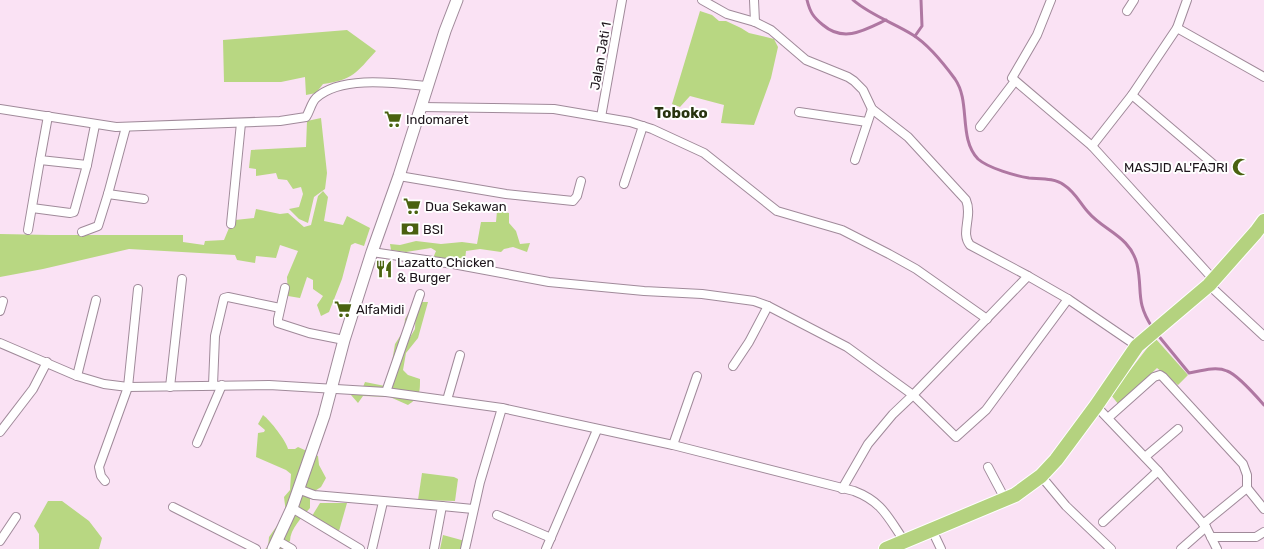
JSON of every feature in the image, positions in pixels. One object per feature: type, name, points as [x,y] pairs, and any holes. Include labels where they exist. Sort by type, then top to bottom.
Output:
[{"type":"highway","points":[[886,549],[1015,495],[1041,476],[1056,460],[1096,406],[1139,343],[1211,282],[1264,221]]},
{"type":"street","points":[[292,549],[276,545],[292,508],[324,416],[344,340],[399,176],[445,31],[457,0]]},
{"type":"street","name":"Jalan Jati 1","points":[[601,117],[622,0]]},
{"type":"street","points":[[702,0],[727,14],[755,22],[779,36],[806,60],[848,77],[854,81],[863,90],[872,109],[908,137],[966,200],[970,210],[965,236],[970,245],[1068,299],[1139,343]]},
{"type":"street","points":[[754,0],[755,22]]},
{"type":"street","points":[[1051,0],[1037,34],[1012,76],[1015,81],[1092,146],[1211,282],[1264,336]]},
{"type":"street","points":[[1127,12],[1134,0]]},
{"type":"street","points":[[1092,146],[1132,95],[1177,28],[1188,0]]},
{"type":"street","points":[[1177,28],[1264,77]]},
{"type":"street","points":[[980,127],[1015,81]]},
{"type":"street","points":[[0,109],[95,125],[126,127],[301,119],[306,117],[315,100],[320,95],[337,87],[351,84],[391,83],[427,86]]},
{"type":"street","points":[[1132,95],[1213,164]]},
{"type":"street","points":[[421,107],[554,109],[643,126],[690,145],[704,153],[777,211],[842,230],[890,254],[916,269],[987,319]]},
{"type":"street","points":[[855,160],[872,109]]},
{"type":"street","points":[[799,112],[867,122]]},
{"type":"street","points":[[28,230],[48,116]]},
{"type":"street","points":[[231,224],[241,122]]},
{"type":"street","points":[[32,208],[70,213],[74,212],[87,165],[95,125]]},
{"type":"street","points":[[624,184],[643,126]]},
{"type":"street","points":[[82,232],[98,226],[126,127]]},
{"type":"street","points":[[40,160],[87,165]]},
{"type":"street","points":[[399,176],[506,194],[573,200],[577,196],[581,181]]},
{"type":"street","points":[[108,194],[144,199]]},
{"type":"street","points":[[374,248],[549,282],[735,298],[768,306],[847,347],[913,395],[955,436],[958,436],[986,410],[1068,299]]},
{"type":"street","points":[[842,489],[868,444],[893,414],[1028,276]]},
{"type":"street","points":[[170,387],[182,280]]},
{"type":"street","points":[[285,288],[278,319],[281,325],[344,340]]},
{"type":"street","points":[[105,481],[101,476],[99,467],[128,387],[138,289]]},
{"type":"street","points":[[386,392],[420,294]]},
{"type":"street","points":[[213,385],[215,336],[224,298],[228,297],[280,308]]},
{"type":"street","points":[[77,376],[96,300]]},
{"type":"street","points":[[0,311],[3,301]]},
{"type":"street","points":[[733,366],[749,342],[768,306]]},
{"type":"street","points":[[0,343],[77,376],[104,384],[128,387],[269,385],[386,392],[502,408],[597,430],[673,445],[867,496],[878,504],[905,542]]},
{"type":"street","points":[[447,400],[460,355]]},
{"type":"street","points":[[0,432],[33,389],[47,362]]},
{"type":"street","points":[[1108,418],[1154,377],[1160,375],[1242,464],[1248,475],[1247,488],[1264,509]]},
{"type":"street","points":[[673,445],[697,376]]},
{"type":"street","points":[[197,443],[222,385]]},
{"type":"street","points":[[1096,406],[1158,471],[1205,526],[1217,549]]},
{"type":"street","points":[[465,549],[473,509],[502,408]]},
{"type":"street","points":[[1145,457],[1178,429]]},
{"type":"street","points":[[546,549],[597,430]]},
{"type":"street","points":[[988,467],[1005,499]]},
{"type":"street","points":[[1103,522],[1158,471]]},
{"type":"street","points":[[1041,476],[1066,506],[1111,549]]},
{"type":"street","points":[[1182,549],[1247,488]]},
{"type":"street","points":[[298,489],[314,495],[473,509]]},
{"type":"street","points":[[372,549],[383,502]]},
{"type":"street","points":[[434,549],[442,506]]},
{"type":"street","points":[[172,507],[256,549]]},
{"type":"street","points":[[292,508],[360,549]]},
{"type":"street","points":[[497,515],[551,538]]},
{"type":"street","points":[[0,542],[16,517]]},
{"type":"street","points":[[932,530],[941,549]]},
{"type":"street","points":[[1211,537],[1256,537],[1264,532]]},
{"type":"green space","points":[[700,11],[712,15],[719,21],[726,21],[749,33],[774,39],[778,47],[771,78],[754,125],[721,123],[724,105],[690,96],[680,107],[672,104]]},
{"type":"green space","points":[[347,30],[376,51],[364,65],[348,78],[323,84],[316,93],[306,95],[305,77],[281,82],[224,82],[223,40]]},
{"type":"green space","points":[[321,118],[327,173],[325,189],[314,197],[308,223],[299,219],[289,209],[299,207],[303,194],[301,187],[293,189],[287,180],[278,179],[276,173],[256,176],[256,169],[249,168],[251,150],[306,147],[307,121]]},
{"type":"green space","points":[[323,191],[328,197],[324,221],[343,225],[347,216],[370,228],[364,246],[355,243],[351,245],[342,279],[329,312],[321,316],[317,305],[323,296],[313,289],[313,280],[307,277],[300,298],[288,296],[287,277],[298,251],[280,245],[276,258],[256,256],[255,263],[237,260],[235,255],[129,249],[43,269],[0,277],[0,234],[183,235],[183,242],[204,245],[205,241],[224,240],[229,228],[235,220],[254,218],[256,209],[280,214],[288,213],[304,227],[311,225],[318,196]]},
{"type":"green space","points":[[497,211],[509,213],[509,223],[516,231],[520,244],[530,243],[527,252],[513,247],[504,249],[501,252],[480,249],[466,251],[465,260],[433,258],[436,251],[431,248],[406,252],[391,250],[390,244],[400,245],[416,241],[441,244],[462,242],[477,244],[481,222],[496,222]]},
{"type":"green space","points":[[420,302],[428,302],[418,338],[406,353],[403,370],[408,375],[420,379],[417,397],[408,405],[390,397],[363,396],[358,403],[351,395],[355,389],[363,387],[365,382],[385,386],[391,368],[395,344],[404,330],[405,319],[409,312],[410,324],[397,362],[403,357],[406,344],[415,329],[416,305]]},
{"type":"green space","points":[[1155,338],[1188,375],[1178,385],[1157,368],[1119,405],[1111,395]]},
{"type":"green space","points":[[263,415],[278,431],[285,441],[288,449],[295,449],[298,447],[318,456],[319,465],[326,478],[321,487],[310,494],[310,508],[294,528],[290,541],[282,549],[265,549],[268,547],[269,537],[286,513],[284,497],[290,490],[291,474],[286,470],[256,457],[258,433],[264,432],[265,430],[258,424]]},
{"type":"green space","points":[[422,473],[454,477],[458,479],[455,501],[418,500]]},
{"type":"green space","points":[[48,501],[62,501],[89,521],[102,538],[99,549],[39,549],[39,534],[34,526]]},
{"type":"green space","points":[[320,503],[347,503],[339,531],[312,516]]},
{"type":"green space","points":[[443,535],[465,541],[463,549],[440,549]]},
{"type":"waterway","points":[[807,0],[812,14],[823,25],[839,33],[847,34],[862,31],[886,20]]},
{"type":"waterway","points":[[853,0],[874,15],[919,39],[946,67],[960,88],[963,98],[968,141],[978,159],[988,165],[1010,173],[1029,178],[1052,180],[1060,183],[1071,191],[1094,219],[1123,240],[1134,255],[1139,273],[1141,303],[1152,327]]},
{"type":"waterway","points":[[915,36],[922,26],[921,0]]},
{"type":"waterway","points":[[1157,334],[1189,373],[1213,369],[1227,371],[1241,381],[1264,405]]},
{"type":"place","name":"Indomaret","points":[[393,119]]},
{"type":"place","name":"MASJID AL'FAJRI","points":[[1241,167]]},
{"type":"place","name":"Dua Sekawan","points":[[412,206]]},
{"type":"place","name":"BSI","points":[[410,229]]},
{"type":"place","name":"Lazatto Chicken & Burger","points":[[384,269]]},
{"type":"place","name":"AlfaMidi","points":[[343,309]]},
{"type":"district","name":"Toboko","points":[[681,113]]}]
